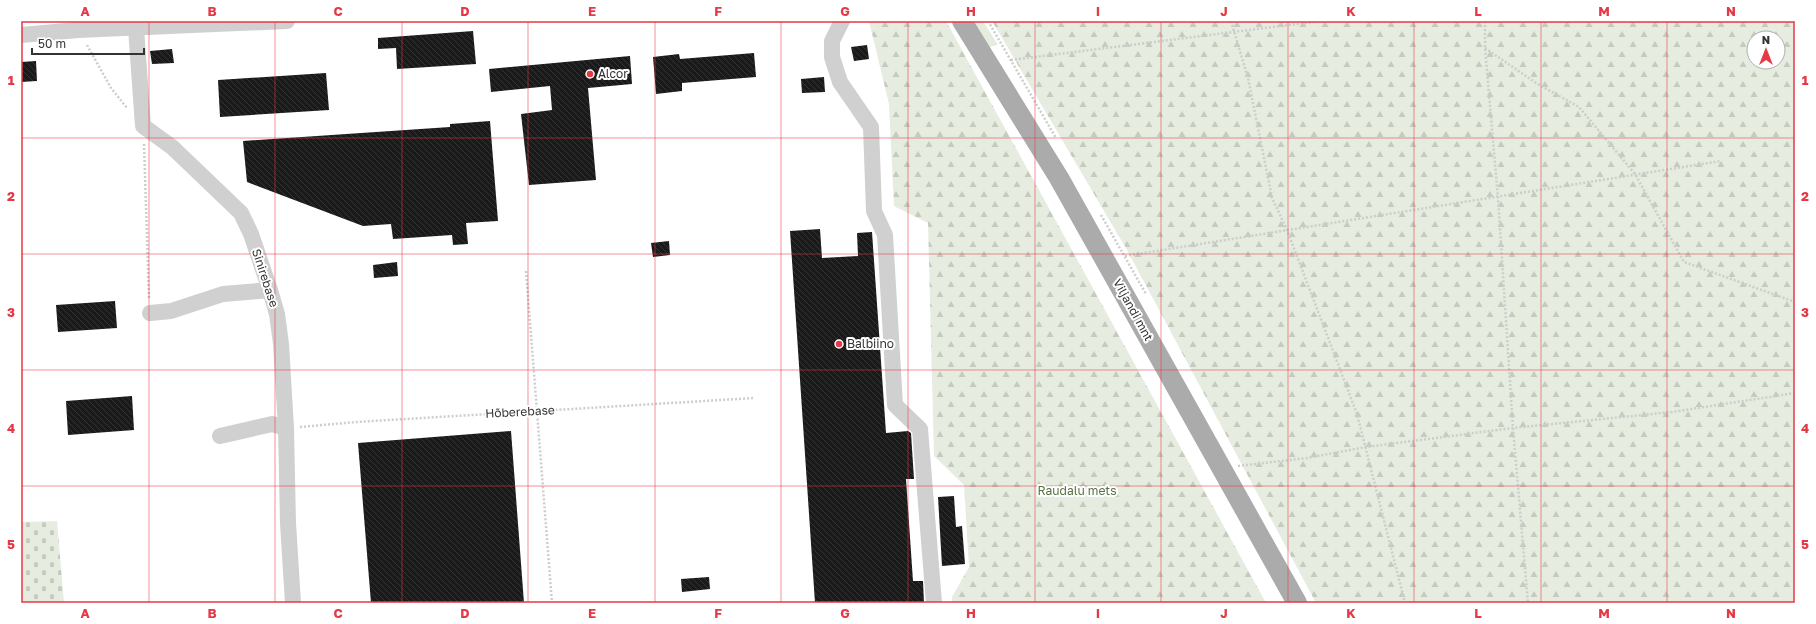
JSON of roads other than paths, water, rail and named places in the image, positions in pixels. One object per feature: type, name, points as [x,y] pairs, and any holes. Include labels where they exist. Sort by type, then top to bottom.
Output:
[{"type":"main road","name":"Viljandi mnt","points":[[962,21],[1059,178],[1297,603]]},
{"type":"street","points":[[21,35],[77,26],[136,28],[174,24],[287,21]]},
{"type":"street","points":[[842,21],[832,41],[832,57],[840,82],[871,127],[874,211],[885,235],[895,405],[920,429],[934,603]]},
{"type":"street","name":"Sinirebase","points":[[136,28],[143,126],[172,147],[241,213],[251,234],[277,314],[282,344],[292,603]]},
{"type":"street","points":[[150,313],[171,311],[224,294],[270,290]]},
{"type":"street","points":[[220,436],[272,424],[286,428]]},
{"type":"place","name":"Alcor","points":[[590,74]]},
{"type":"place","name":"Balbiino","points":[[839,344]]},
{"type":"park label","name":"Raudalu mets","points":[[1077,491]]}]
